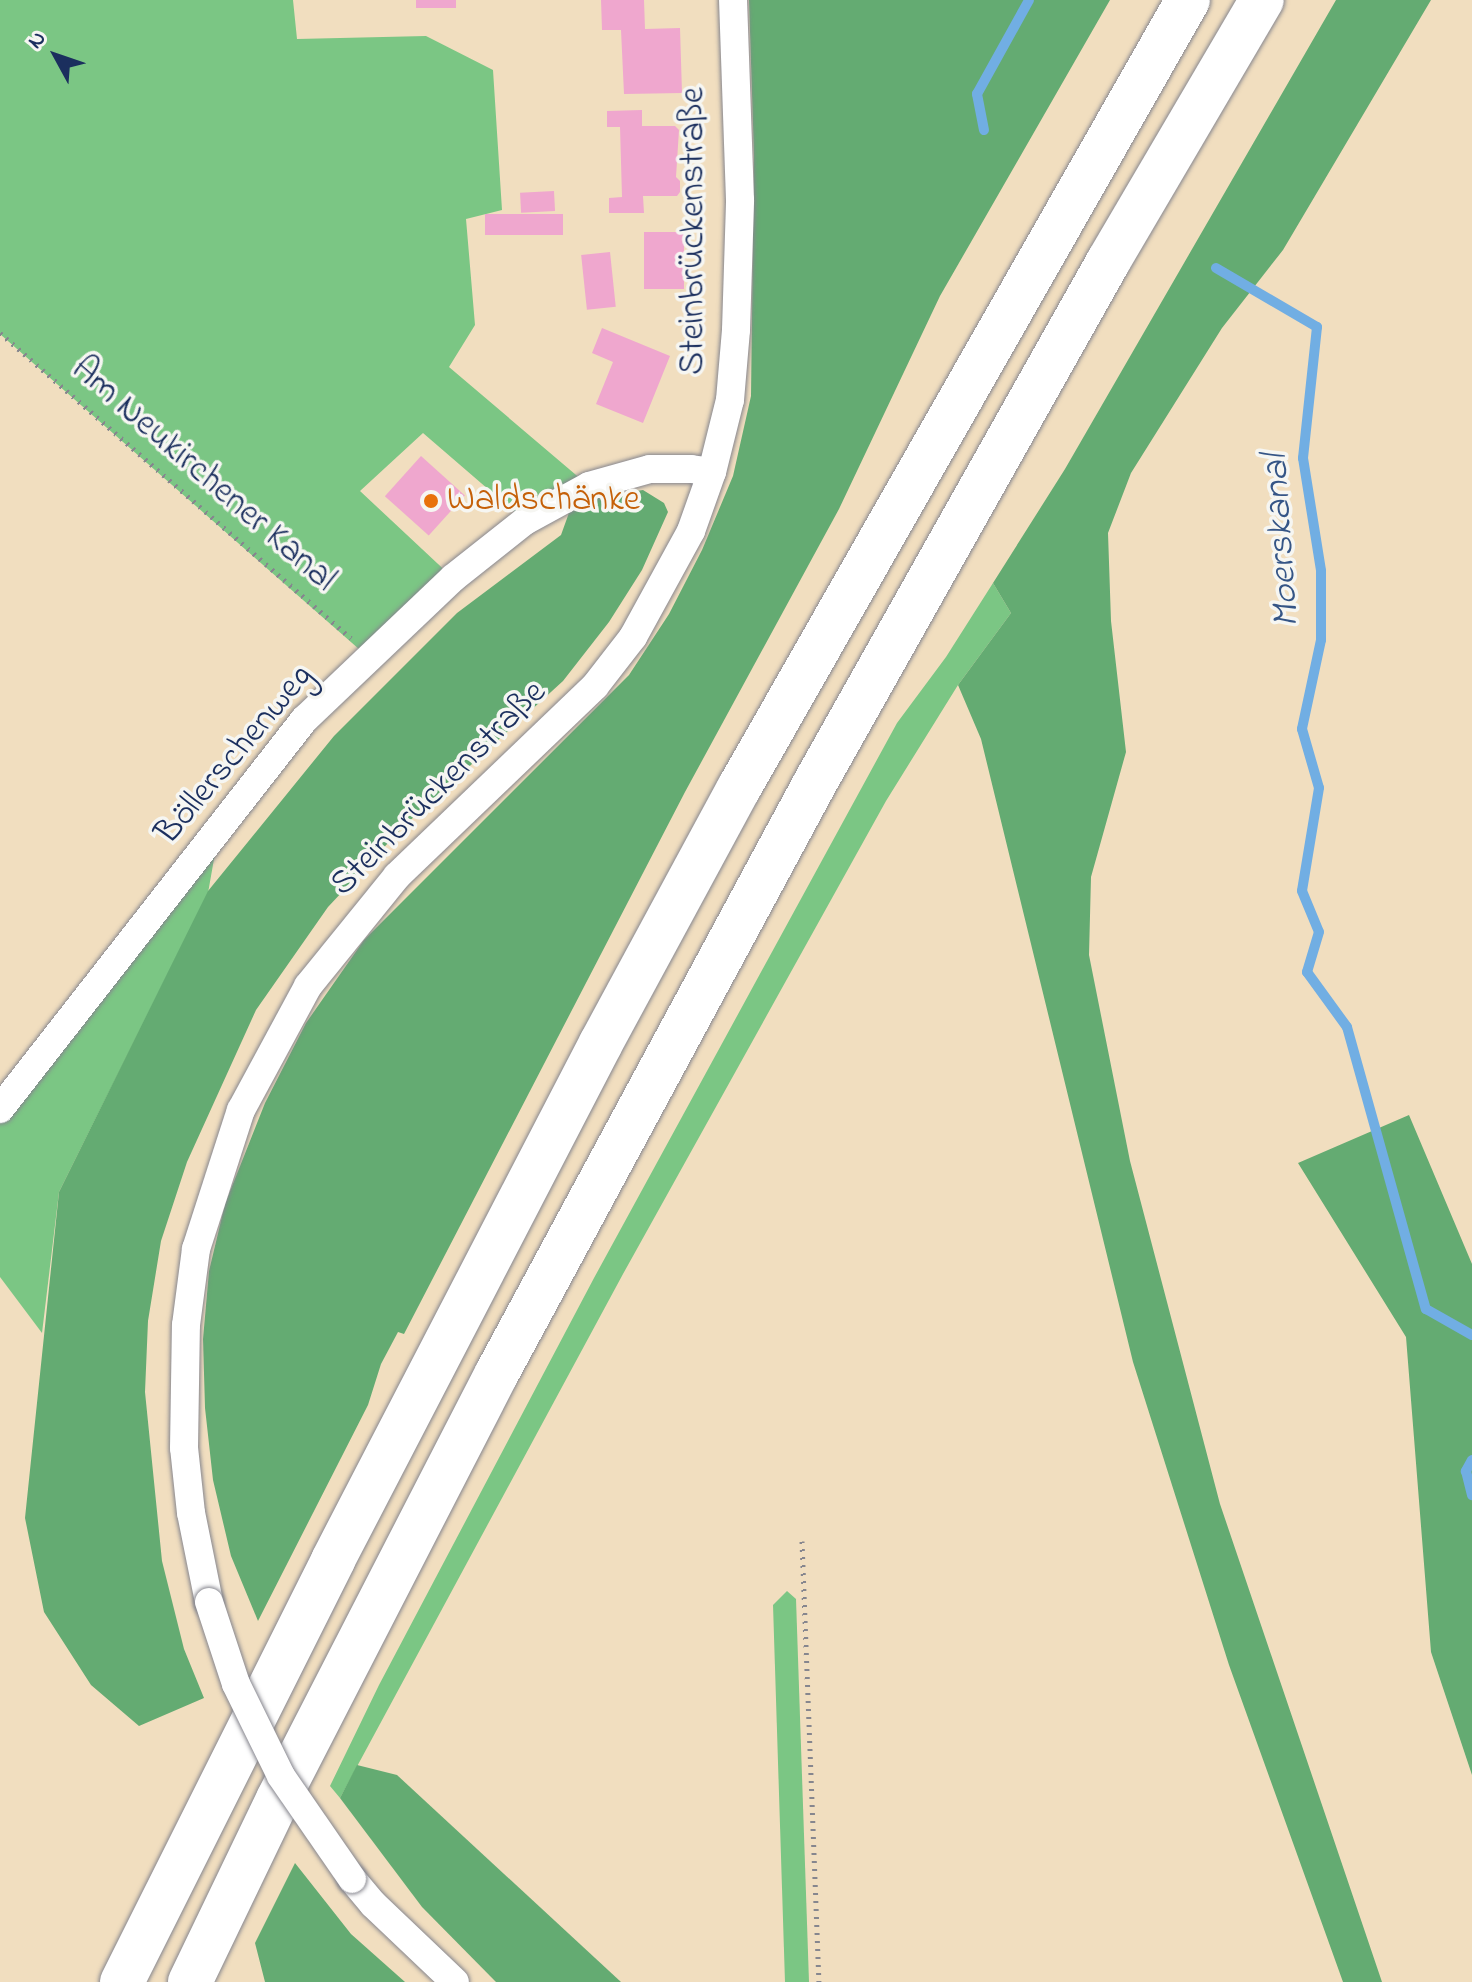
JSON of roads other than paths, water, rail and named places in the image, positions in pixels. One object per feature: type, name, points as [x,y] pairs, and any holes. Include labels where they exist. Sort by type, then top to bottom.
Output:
[{"type":"highway","points":[[122,1982],[333,1560],[616,1017],[844,603],[1188,0]]},
{"type":"highway","points":[[190,1982],[278,1799],[497,1373],[809,795],[1108,262],[1262,0]]},
{"type":"street","name":"Steinbrückenstraße","points":[[455,1982],[384,1915],[325,1844],[267,1751],[236,1684],[209,1602],[191,1513],[184,1448],[186,1325],[196,1249],[241,1110],[308,986],[397,876],[595,686],[633,637],[691,531],[712,472],[730,400],[736,330],[740,200],[733,0]]},
{"type":"street","name":"Böllerschenweg","points":[[0,1109],[305,719],[453,578],[513,530],[589,486],[650,469],[712,472]]},
{"type":"waterway","name":"Moerskanal","points":[[984,130],[977,94],[1029,0]]},
{"type":"waterway","name":"Moerskanal","points":[[1216,268],[1317,327],[1303,458],[1321,571],[1321,640],[1302,729],[1319,788],[1302,891],[1319,932],[1307,972],[1347,1027],[1426,1309],[1472,1335]]},
{"type":"waterway","name":"Moerskanal","points":[[1472,1460],[1466,1471],[1472,1495]]},
{"type":"place","name":"Waldschänke","points":[[431,501]]}]
